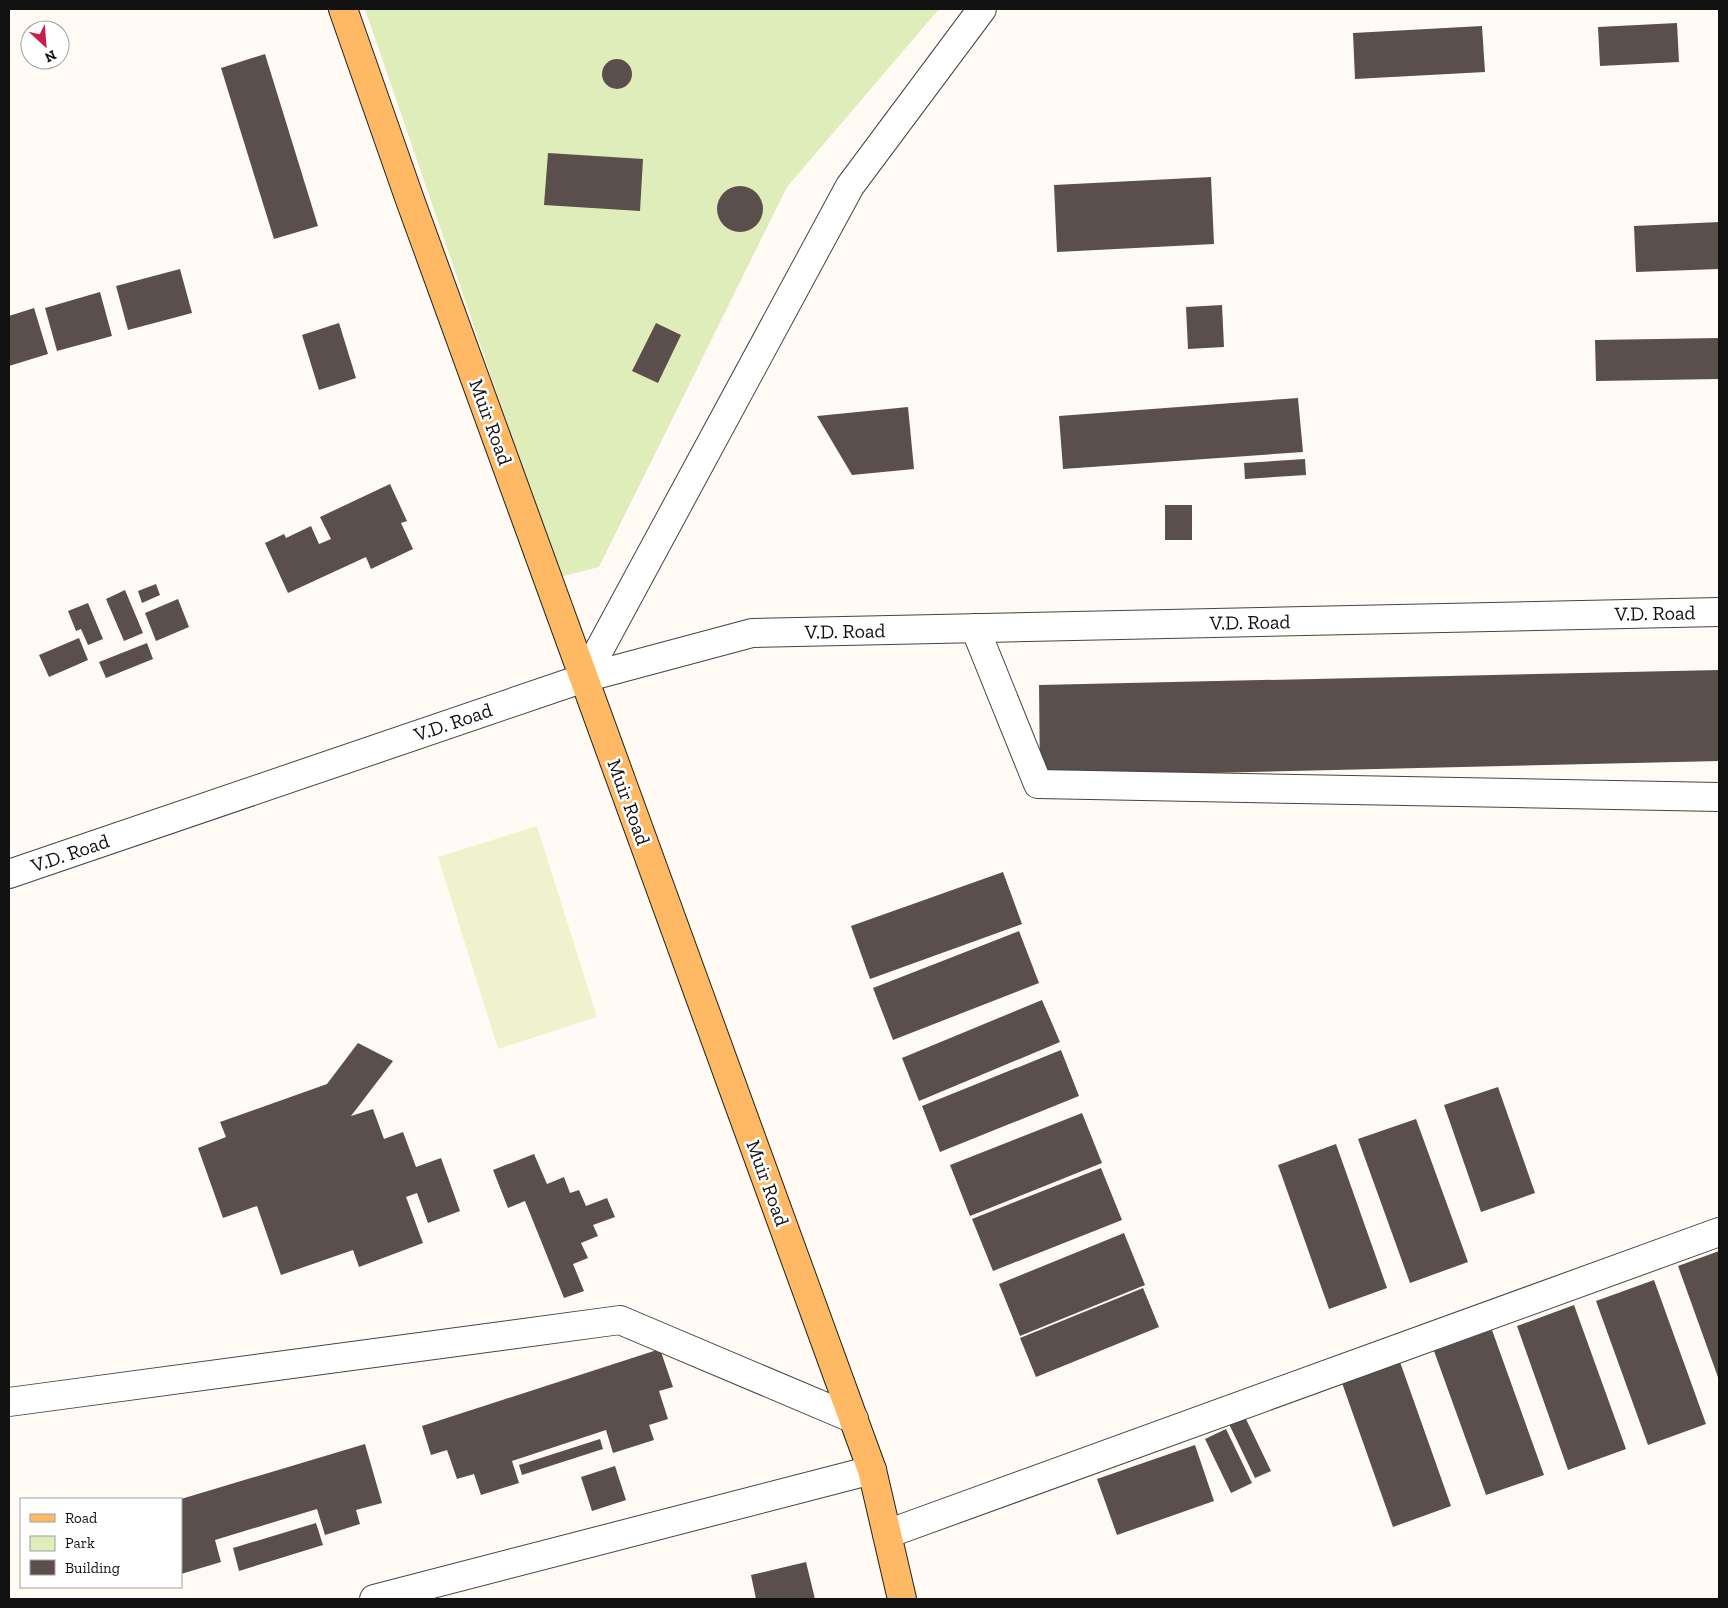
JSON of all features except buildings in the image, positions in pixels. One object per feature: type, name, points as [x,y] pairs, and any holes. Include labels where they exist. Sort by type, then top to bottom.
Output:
[{"type":"main road","name":"Muir Road","points":[[343,9],[410,200],[872,1470],[902,1599]]},
{"type":"street","points":[[584,678],[850,186],[982,9]]},
{"type":"street","name":"V.D. Road","points":[[9,874],[584,678],[752,633],[1719,612]]},
{"type":"street","points":[[975,628],[1038,784],[1719,797]]},
{"type":"street","points":[[887,1534],[1719,1232]]},
{"type":"street","points":[[9,1402],[620,1320],[854,1419]]},
{"type":"street","points":[[374,1599],[872,1470]]},
{"type":"green space","points":[[365,9],[939,9],[787,187],[599,567],[560,577]]},
{"type":"green space","points":[[537,826],[597,1017],[498,1049],[438,857]]}]
